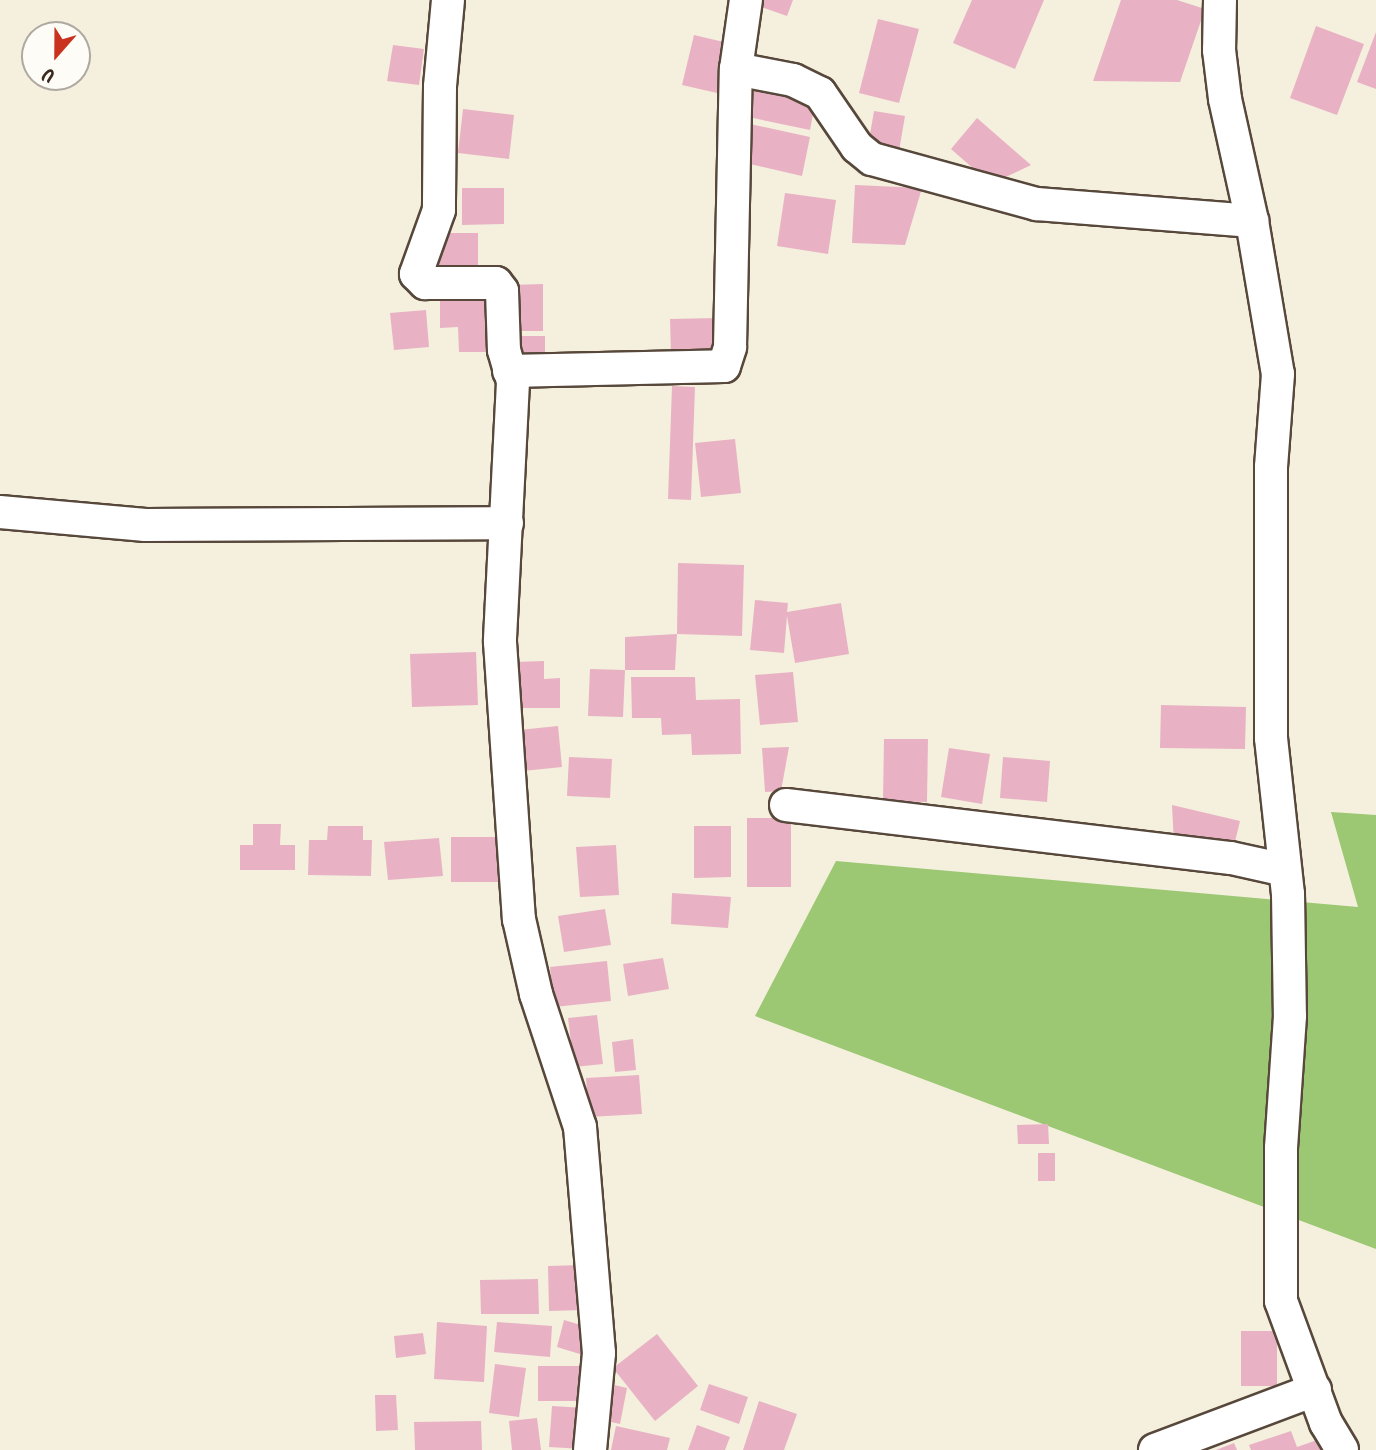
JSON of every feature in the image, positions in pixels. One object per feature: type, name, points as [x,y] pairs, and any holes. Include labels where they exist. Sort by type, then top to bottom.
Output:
[{"type":"street","points":[[448,0],[440,87],[439,202],[416,279],[500,286],[509,372],[513,383],[500,642],[519,919],[536,994],[580,1127],[599,1353],[590,1450]]},
{"type":"street","points":[[509,372],[519,368],[724,366],[730,347],[736,69],[747,0]]},
{"type":"street","points":[[1220,0],[1219,50],[1225,99],[1252,221],[1278,374],[1271,467],[1271,738],[1284,870],[1290,1016],[1280,1148],[1281,1301],[1315,1390],[1342,1450]]},
{"type":"street","points":[[736,69],[793,80],[820,93],[857,147],[872,159],[1056,207],[1252,221]]},
{"type":"street","points":[[0,512],[145,525],[507,523]]},
{"type":"street","points":[[786,805],[1231,858],[1284,870]]},
{"type":"street","points":[[1155,1450],[1315,1390]]},
{"type":"green space","points":[[1331,812],[1376,815],[1376,1249],[755,1016],[836,861],[1358,907]]},
{"type":"building","points":[[763,0],[793,0],[787,16],[761,7]]},
{"type":"building","points":[[972,0],[1044,0],[1015,69],[953,43]]},
{"type":"building","points":[[1121,0],[1177,0],[1205,9],[1180,82],[1093,81]]},
{"type":"building","points":[[878,19],[919,29],[899,103],[859,93]]},
{"type":"building","points":[[1316,26],[1364,44],[1337,115],[1290,98]]},
{"type":"building","points":[[1376,32],[1376,89],[1357,82]]},
{"type":"building","points":[[694,35],[728,43],[717,93],[682,85]]},
{"type":"building","points":[[393,45],[424,49],[419,85],[387,81]]},
{"type":"building","points":[[755,85],[816,98],[810,130],[748,117]]},
{"type":"building","points":[[463,109],[514,115],[509,159],[458,153]]},
{"type":"building","points":[[874,111],[905,116],[899,151],[868,146]]},
{"type":"building","points":[[977,118],[1031,165],[991,184],[951,149]]},
{"type":"building","points":[[750,124],[810,137],[802,176],[741,162]]},
{"type":"building","points":[[855,185],[922,188],[905,245],[852,243]]},
{"type":"building","points":[[462,188],[504,188],[504,224],[462,225]]},
{"type":"building","points":[[785,193],[836,200],[828,254],[777,246]]},
{"type":"building","points":[[439,233],[478,233],[478,277],[439,277]]},
{"type":"building","points":[[543,284],[543,331],[511,331],[511,285]]},
{"type":"building","points":[[440,291],[493,292],[493,352],[459,352],[458,327],[440,328]]},
{"type":"building","points":[[426,310],[429,347],[394,350],[390,313]]},
{"type":"building","points":[[717,318],[717,355],[671,355],[670,319]]},
{"type":"building","points":[[514,336],[545,336],[545,359],[514,359]]},
{"type":"building","points":[[672,386],[695,387],[691,500],[668,499]]},
{"type":"building","points":[[735,439],[741,493],[701,497],[695,443]]},
{"type":"building","points":[[678,563],[744,565],[742,636],[677,634]]},
{"type":"building","points":[[755,600],[788,603],[787,612],[841,603],[849,654],[795,663],[787,616],[784,653],[750,650]]},
{"type":"building","points":[[677,634],[675,670],[625,670],[625,637]]},
{"type":"building","points":[[476,652],[478,705],[412,707],[410,654]]},
{"type":"building","points":[[544,661],[544,679],[560,678],[560,708],[517,708],[514,662]]},
{"type":"building","points":[[590,669],[625,670],[623,717],[588,716]]},
{"type":"building","points":[[793,672],[798,722],[760,725],[755,675]]},
{"type":"building","points":[[631,677],[695,677],[696,700],[740,699],[741,754],[692,755],[691,734],[662,735],[661,718],[632,718]]},
{"type":"building","points":[[1161,705],[1246,707],[1245,749],[1160,748]]},
{"type":"building","points":[[558,726],[562,767],[523,771],[519,730]]},
{"type":"building","points":[[884,739],[928,739],[927,802],[883,801]]},
{"type":"building","points":[[789,747],[781,791],[765,792],[762,748]]},
{"type":"building","points":[[949,748],[990,754],[982,804],[941,797]]},
{"type":"building","points":[[569,757],[612,759],[610,798],[567,796]]},
{"type":"building","points":[[1003,757],[1050,761],[1047,802],[1000,798]]},
{"type":"building","points":[[1172,805],[1240,821],[1231,858],[1174,844]]},
{"type":"building","points":[[747,818],[791,818],[791,887],[747,887]]},
{"type":"building","points":[[253,824],[281,824],[280,845],[295,845],[295,870],[240,870],[240,845],[253,845]]},
{"type":"building","points":[[328,826],[363,826],[363,840],[372,840],[371,876],[308,875],[309,840],[327,840]]},
{"type":"building","points":[[694,826],[731,826],[731,877],[694,878]]},
{"type":"building","points":[[451,837],[511,837],[511,882],[451,882]]},
{"type":"building","points":[[439,838],[443,876],[388,880],[384,842]]},
{"type":"building","points":[[616,845],[619,895],[580,897],[576,847]]},
{"type":"building","points":[[672,893],[731,897],[728,928],[671,924]]},
{"type":"building","points":[[605,909],[611,945],[564,952],[558,916]]},
{"type":"building","points":[[663,958],[669,989],[628,996],[623,964]]},
{"type":"building","points":[[607,961],[611,1001],[554,1007],[550,967]]},
{"type":"building","points":[[597,1015],[603,1064],[574,1067],[568,1018]]},
{"type":"building","points":[[633,1039],[636,1070],[615,1072],[612,1042]]},
{"type":"building","points":[[639,1075],[642,1114],[589,1117],[586,1078]]},
{"type":"building","points":[[1048,1124],[1049,1144],[1018,1144],[1017,1125]]},
{"type":"building","points":[[1038,1153],[1055,1153],[1055,1181],[1038,1181]]},
{"type":"building","points":[[581,1265],[583,1310],[549,1311],[548,1266]]},
{"type":"building","points":[[538,1279],[539,1314],[481,1314],[480,1280]]},
{"type":"building","points":[[564,1320],[591,1328],[583,1355],[557,1347]]},
{"type":"building","points":[[437,1322],[487,1326],[484,1382],[434,1379]]},
{"type":"building","points":[[497,1322],[552,1326],[550,1357],[494,1352]]},
{"type":"building","points":[[1241,1331],[1277,1331],[1277,1386],[1241,1386]]},
{"type":"building","points":[[423,1333],[426,1354],[396,1358],[394,1336]]},
{"type":"building","points":[[657,1334],[698,1386],[655,1421],[613,1368]]},
{"type":"building","points":[[495,1364],[526,1368],[519,1417],[489,1413]]},
{"type":"building","points":[[538,1366],[589,1366],[589,1401],[538,1401]]},
{"type":"building","points":[[602,1382],[627,1388],[620,1424],[594,1418]]},
{"type":"building","points":[[709,1384],[748,1397],[739,1424],[700,1410]]},
{"type":"building","points":[[375,1395],[396,1395],[398,1430],[376,1431]]},
{"type":"building","points":[[759,1401],[797,1414],[784,1450],[743,1450]]},
{"type":"building","points":[[552,1406],[585,1408],[582,1449],[549,1447]]},
{"type":"building","points":[[537,1418],[541,1450],[512,1450],[509,1421]]},
{"type":"building","points":[[481,1421],[482,1450],[415,1450],[414,1422]]},
{"type":"building","points":[[697,1425],[730,1437],[725,1450],[688,1450]]},
{"type":"building","points":[[616,1426],[670,1438],[667,1450],[611,1450]]},
{"type":"building","points":[[1291,1431],[1297,1447],[1320,1439],[1324,1450],[1251,1450],[1249,1445]]},
{"type":"building","points":[[1234,1443],[1237,1450],[1216,1450]]}]
